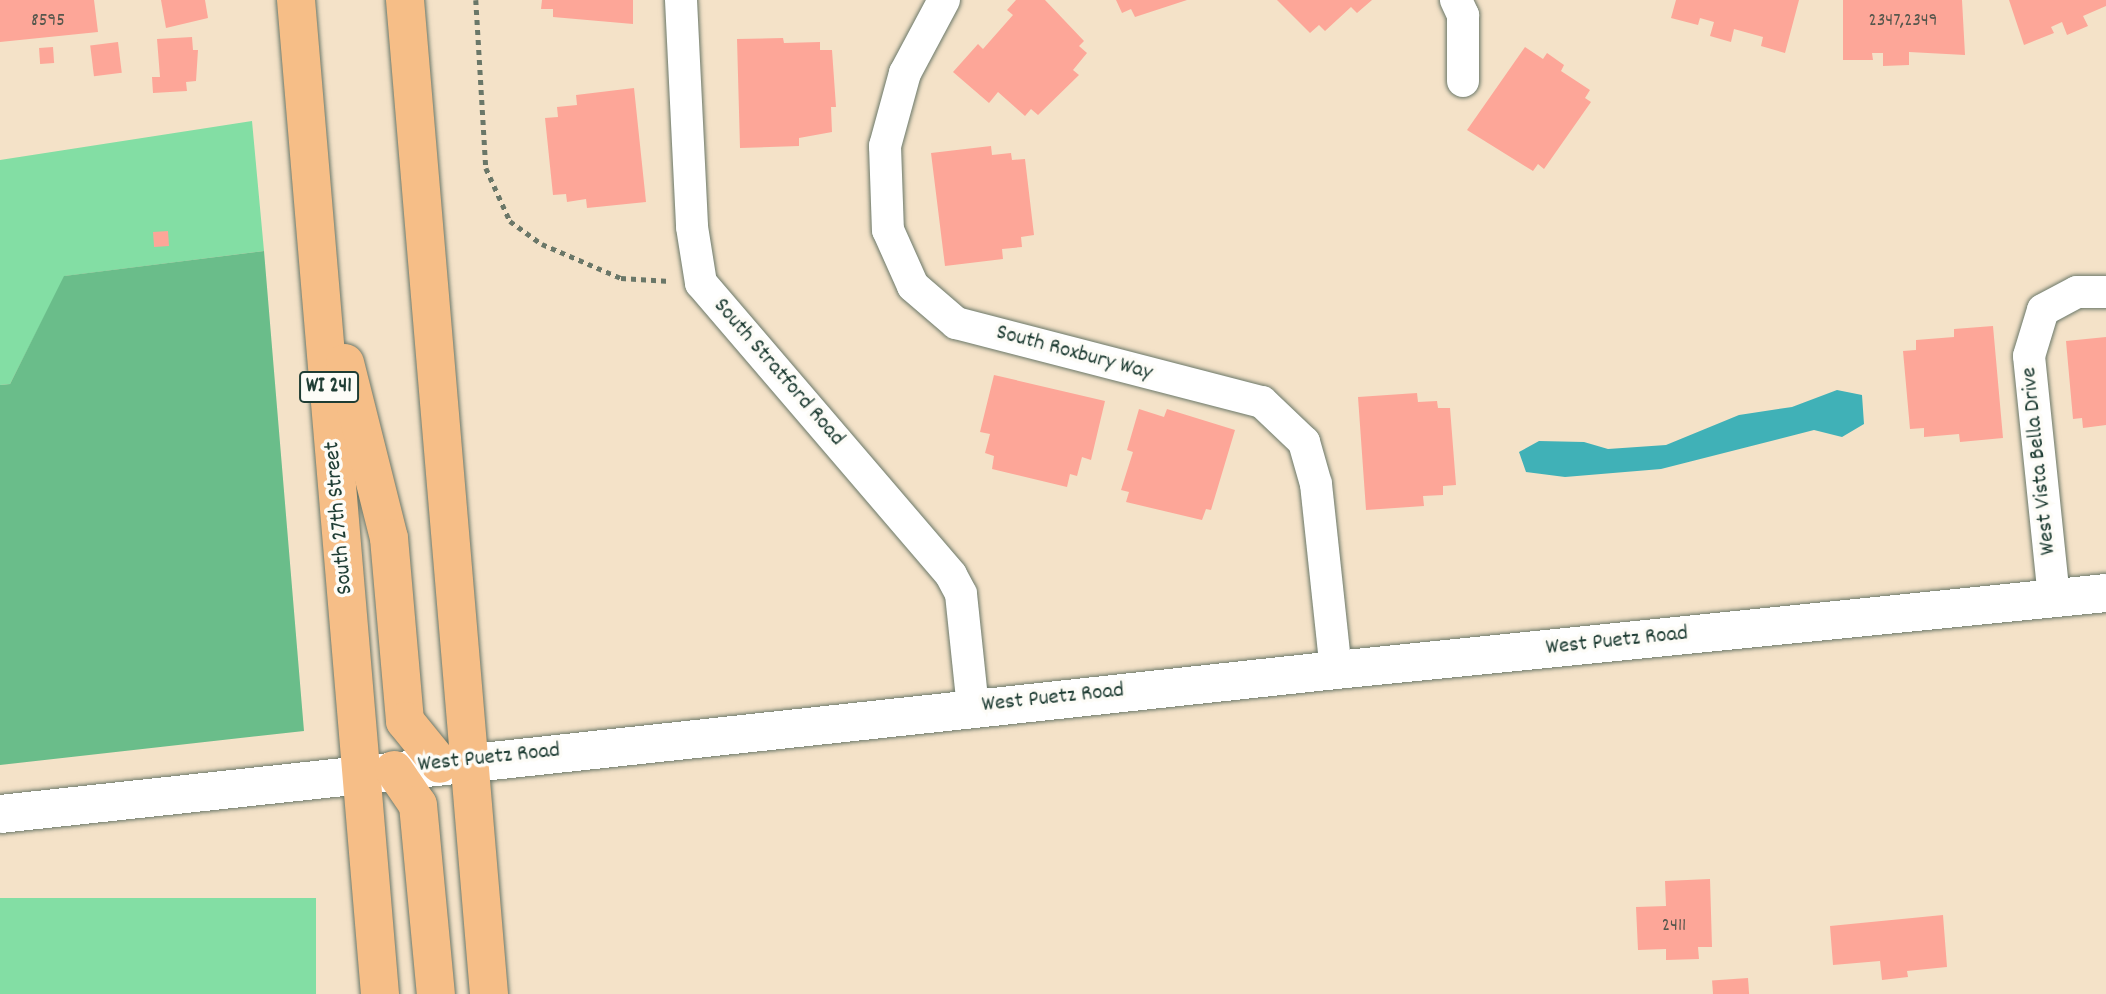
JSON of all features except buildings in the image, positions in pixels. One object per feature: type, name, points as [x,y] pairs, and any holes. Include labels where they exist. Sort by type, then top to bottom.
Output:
[{"type":"main road","name":"South 27th Street","points":[[296,0],[317,248],[378,772],[380,994]]},
{"type":"main road","points":[[405,0],[455,763],[488,994]]},
{"type":"main road","points":[[317,248],[389,538],[405,721],[455,763]]},
{"type":"main road","points":[[378,772],[418,806],[436,994]]},
{"type":"street","name":"South Stratford Road","points":[[681,0],[692,227],[701,283],[951,575],[961,594],[972,708]]},
{"type":"street","name":"South Roxbury Way","points":[[944,0],[905,73],[885,146],[888,230],[913,286],[956,323],[1262,402],[1304,442],[1316,484],[1336,670]]},
{"type":"street","points":[[1456,0],[1464,16],[1463,81]]},
{"type":"street","name":"West Vista Bella Drive","points":[[2054,598],[2029,356],[2042,310],[2077,292],[2106,292]]},
{"type":"street","name":"West Puetz Road","points":[[0,814],[972,708],[2106,593]]},
{"type":"path","points":[[476,0],[486,168],[510,221],[542,244],[621,278],[701,283]]},
{"type":"green space","points":[[252,121],[264,251],[65,276],[10,384],[0,385],[0,160]]},
{"type":"green space","points":[[264,251],[304,731],[0,765],[0,385],[10,384],[64,276]]},
{"type":"green space","points":[[0,898],[316,898],[316,994],[0,994]]},
{"type":"water","points":[[1837,390],[1862,395],[1864,424],[1842,437],[1814,430],[1661,469],[1565,477],[1526,472],[1519,452],[1539,441],[1584,442],[1608,449],[1666,445],[1739,415],[1792,407]]}]
